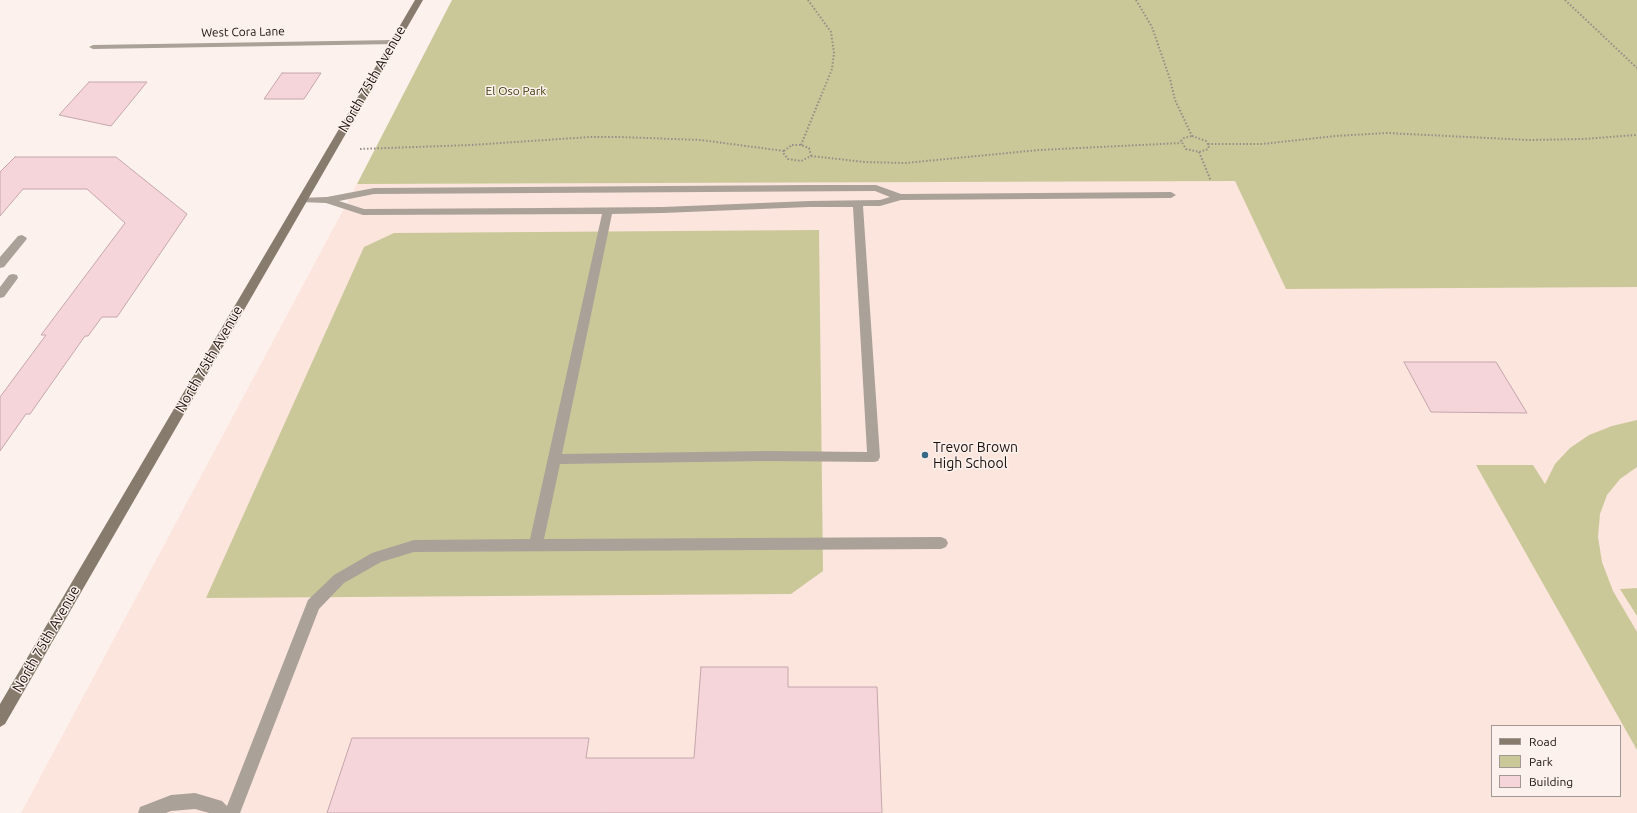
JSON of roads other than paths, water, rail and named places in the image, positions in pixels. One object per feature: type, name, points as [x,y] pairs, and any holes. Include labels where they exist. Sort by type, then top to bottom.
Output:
[{"type":"main road","name":"North 75th Avenue","points":[[0,719],[419,0]]},
{"type":"street","name":"West Cora Lane","points":[[93,47],[394,42]]},
{"type":"street","points":[[302,200],[327,200],[374,191],[812,188],[876,188],[900,196],[1171,195]]},
{"type":"street","points":[[327,200],[363,212],[663,210],[880,203],[900,196]]},
{"type":"street","points":[[555,459],[760,456],[874,457],[858,203]]},
{"type":"street","points":[[536,544],[608,210]]},
{"type":"street","points":[[0,264],[22,238]]},
{"type":"street","points":[[0,278],[12,278],[0,294]]},
{"type":"street","points":[[232,813],[312,605],[339,579],[377,557],[414,546],[536,544],[941,543]]},
{"type":"street","points":[[146,813],[171,803],[195,801],[216,807],[222,813]]},
{"type":"place","name":"Trevor Brown High School","points":[[925,455]]},
{"type":"park label","name":"El Oso Park","points":[[516,91]]}]
